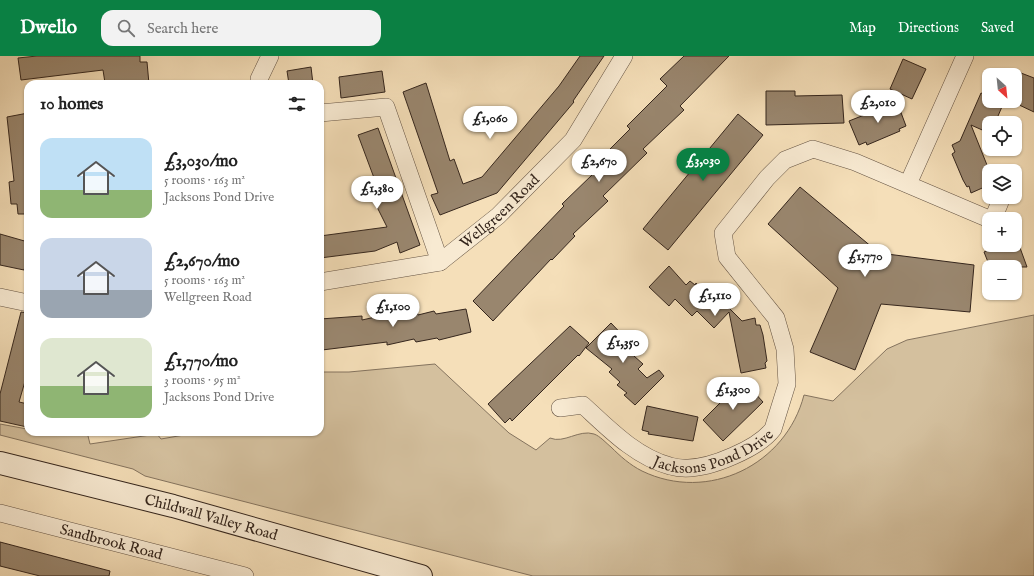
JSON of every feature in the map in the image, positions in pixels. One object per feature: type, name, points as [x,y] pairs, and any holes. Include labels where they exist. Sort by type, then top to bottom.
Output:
[{"type":"main road","name":"Childwall Valley Road","points":[[0,463],[173,506],[421,576]]},
{"type":"street","points":[[259,80],[270,56]]},
{"type":"street","name":"Wellgreen Road","points":[[324,281],[440,262],[498,216],[573,140],[624,56]]},
{"type":"street","points":[[908,184],[965,56]]},
{"type":"street","points":[[324,113],[386,107],[440,262]]},
{"type":"street","name":"Jacksons Pond Drive","points":[[560,408],[583,405],[636,450],[671,467],[697,467],[720,462],[748,450],[768,435],[773,428],[787,384],[785,349],[776,318],[727,257],[723,233],[767,178],[785,160],[814,149],[855,162],[982,216]]},
{"type":"street","points":[[0,297],[24,302]]},
{"type":"street","name":"Sandbrook Road","points":[[0,513],[246,576]]},
{"type":"shaded area","points":[[1034,315],[1034,576],[533,576],[145,476],[133,469],[0,435],[0,424],[24,428],[24,436],[88,436],[90,444],[144,436],[159,436],[161,439],[178,436],[324,436],[324,372],[349,372],[435,364],[509,433],[536,450],[550,438],[561,439],[583,433],[594,434],[625,460],[642,471],[667,480],[693,482],[718,479],[741,471],[762,458],[780,441],[795,420],[804,395],[833,401],[887,349],[907,340]]},
{"type":"building","points":[[37,56],[140,56],[140,62],[147,62],[149,80],[105,80],[103,70],[21,80],[18,58]]},
{"type":"building","points":[[580,56],[604,56],[573,101],[574,102],[497,193],[440,215],[431,195],[438,193],[403,92],[426,83],[450,161],[454,159],[463,184],[482,177],[559,86]]},
{"type":"building","points":[[684,56],[729,56],[680,106],[684,110],[643,149],[647,153],[603,196],[608,201],[573,234],[575,236],[552,260],[551,259],[493,321],[473,301],[564,206],[562,204],[594,173],[590,169],[630,129],[627,126],[667,86],[660,79]]},
{"type":"building","points":[[903,59],[926,69],[912,99],[890,89]]},
{"type":"building","points":[[311,67],[313,80],[288,80],[287,71]]},
{"type":"building","points":[[382,71],[385,92],[341,98],[339,77]]},
{"type":"building","points":[[1022,73],[1034,78],[1034,112],[1022,106]]},
{"type":"building","points":[[766,91],[795,91],[795,96],[842,95],[844,123],[766,125]]},
{"type":"building","points":[[981,93],[982,108],[1001,108],[998,116],[982,116],[982,130],[971,125],[982,156],[983,156],[987,164],[982,164],[982,188],[971,193],[969,186],[967,187],[963,180],[952,154],[955,152],[952,145],[960,141]]},
{"type":"building","points":[[897,102],[906,126],[899,129],[900,131],[867,145],[866,142],[859,145],[849,121]]},
{"type":"building","points":[[24,114],[24,214],[18,214],[17,204],[11,204],[9,182],[14,181],[7,117]]},
{"type":"building","points":[[738,114],[763,135],[668,250],[643,229]]},
{"type":"building","points":[[378,128],[420,245],[400,253],[397,242],[375,251],[324,257],[324,235],[387,227],[372,197],[380,194],[358,135]]},
{"type":"building","points":[[800,187],[879,253],[974,265],[970,312],[881,304],[855,370],[810,352],[838,288],[768,224]]},
{"type":"building","points":[[0,234],[24,241],[24,270],[0,265]]},
{"type":"building","points":[[984,252],[1022,252],[1027,267],[1022,267],[1022,260],[987,260]]},
{"type":"building","points":[[669,266],[686,285],[690,281],[695,285],[696,283],[709,296],[713,292],[742,321],[755,318],[756,325],[760,325],[763,335],[767,361],[765,363],[766,368],[741,373],[729,312],[714,328],[697,311],[692,316],[675,299],[669,306],[649,287]]},
{"type":"building","points":[[416,308],[418,315],[434,311],[436,314],[466,309],[471,332],[439,340],[437,338],[416,342],[414,339],[387,345],[387,342],[324,350],[324,319],[362,316],[362,320]]},
{"type":"building","points":[[21,312],[24,312],[24,385],[19,402],[24,403],[24,426],[0,421],[0,394]]},
{"type":"building","points":[[611,323],[630,343],[625,348],[643,364],[638,369],[647,378],[659,370],[664,376],[635,405],[624,395],[627,393],[617,385],[620,382],[609,372],[612,369],[586,348]]},
{"type":"building","points":[[570,326],[589,343],[579,356],[578,355],[512,421],[510,418],[505,423],[488,404]]},
{"type":"building","points":[[743,380],[763,402],[723,441],[703,420]]},
{"type":"building","points":[[647,406],[698,417],[693,441],[648,434],[649,432],[642,430]]},
{"type":"building","points":[[0,542],[110,571],[109,576],[40,576],[0,566]]}]
